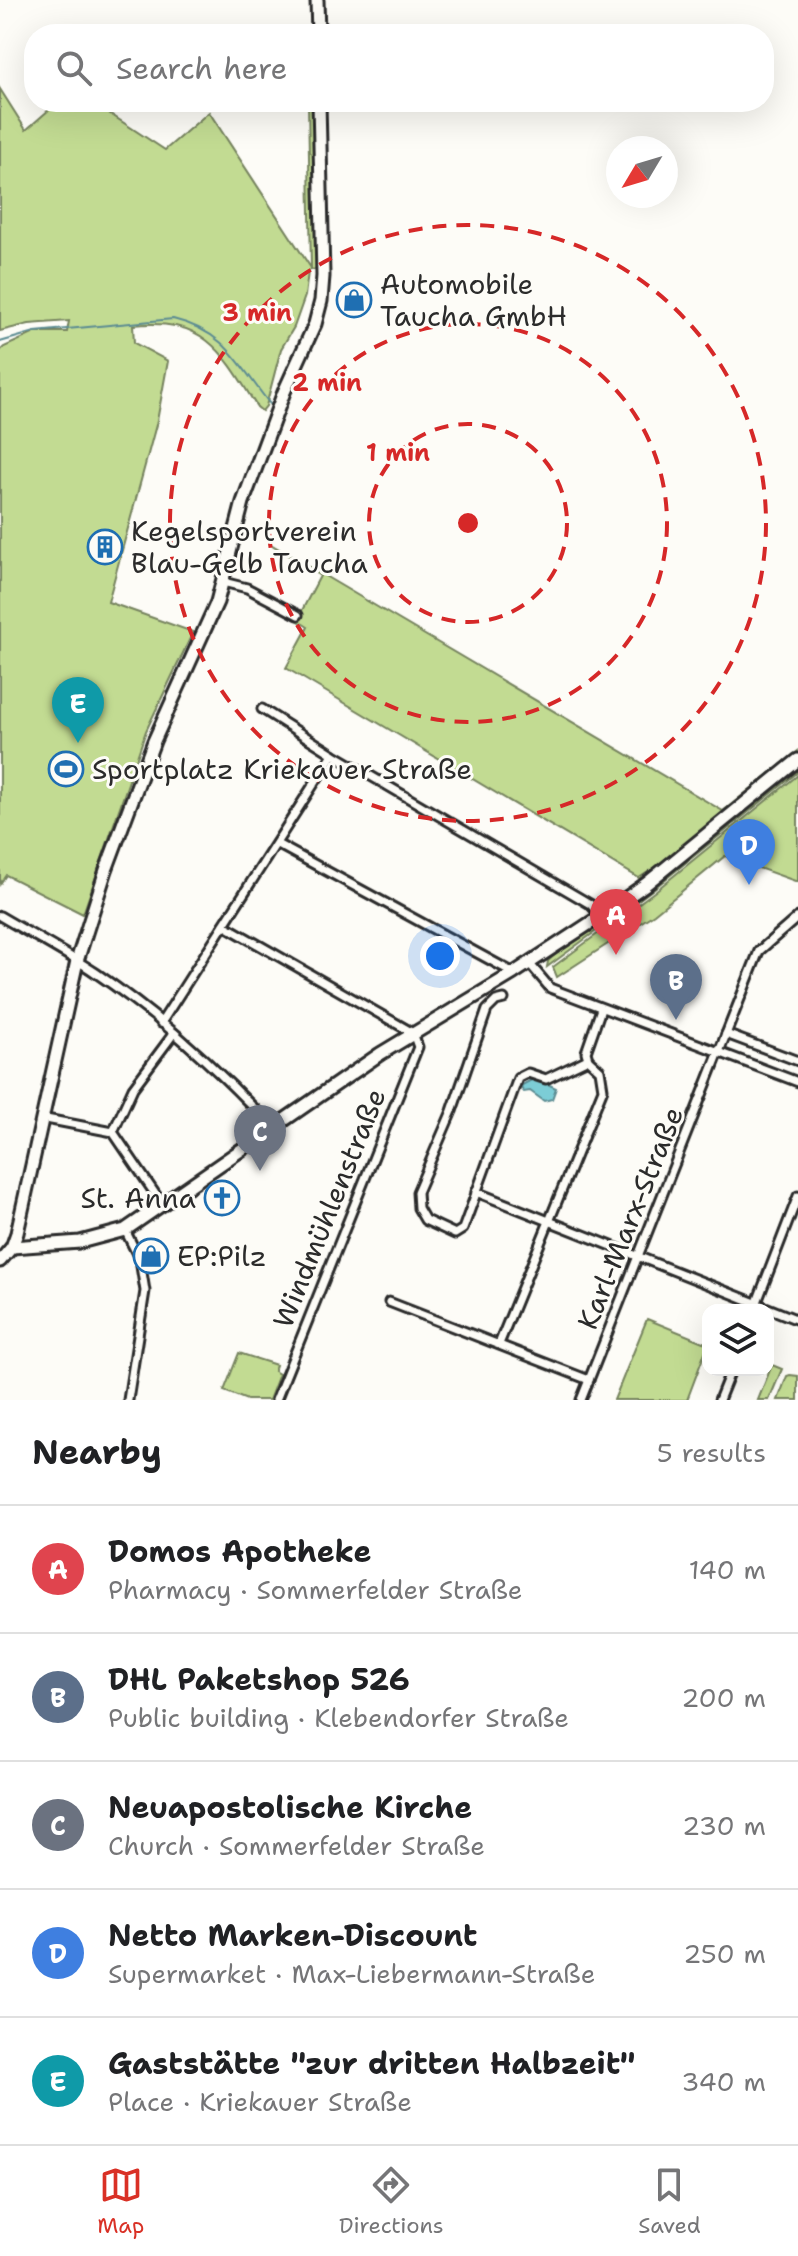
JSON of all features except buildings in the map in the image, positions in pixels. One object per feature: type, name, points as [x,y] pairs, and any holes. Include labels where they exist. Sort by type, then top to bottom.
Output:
[{"type":"street","points":[[317,0],[318,24]]},
{"type":"street","points":[[0,1261],[12,1247],[17,1233],[77,961],[106,870],[154,741],[203,637],[223,582],[243,502],[284,392],[315,324],[323,276],[319,112]]},
{"type":"street","points":[[223,582],[247,588],[298,615]]},
{"type":"street","points":[[262,709],[590,904],[601,916]]},
{"type":"street","points":[[161,1023],[333,754]]},
{"type":"street","points":[[12,1247],[80,1242],[125,1230],[413,1033],[514,973],[601,916],[646,884],[798,760]]},
{"type":"street","points":[[277,844],[514,973]]},
{"type":"street","points":[[0,916],[77,961],[174,1033],[223,1075],[272,1127]]},
{"type":"street","name":"Karl-Marx-Straße","points":[[581,1400],[759,951],[798,917]]},
{"type":"street","points":[[224,925],[413,1033]]},
{"type":"street","points":[[529,963],[550,988],[798,1082]]},
{"type":"street","points":[[504,999],[496,1001],[487,1010],[452,1111],[418,1187],[418,1208],[428,1223],[458,1233],[463,1229],[515,1081],[527,1073],[546,1079],[588,1059]]},
{"type":"street","points":[[499,1344],[603,1089],[600,1070],[588,1059],[586,1049],[601,1009]]},
{"type":"street","points":[[113,1132],[133,1088],[174,1033]]},
{"type":"street","name":"Windmühlenstraße","points":[[276,1400],[418,1047],[413,1033]]},
{"type":"street","points":[[726,1034],[798,1061]]},
{"type":"street","points":[[41,1118],[113,1132],[162,1204]]},
{"type":"street","points":[[476,1192],[748,1304]]},
{"type":"street","points":[[756,1304],[798,1196]]},
{"type":"street","points":[[125,1230],[140,1260],[145,1291],[128,1400]]},
{"type":"street","points":[[389,1302],[589,1380]]},
{"type":"street","points":[[774,1313],[798,1320]]},
{"type":"street","points":[[719,1400],[729,1376]]},
{"type":"green space","points":[[0,89],[26,130],[47,112],[107,112],[165,150],[209,112],[311,268],[308,112],[315,112],[319,271],[311,269],[308,272],[305,296],[294,327],[281,349],[262,411],[209,342],[178,327],[133,325],[134,343],[168,361],[157,421],[108,602],[193,632],[146,731],[83,914],[6,875],[0,884],[0,351],[37,332],[67,332],[69,321],[29,324],[0,331]]},
{"type":"green space","points":[[269,543],[723,811],[798,751],[798,755],[685,847],[639,878],[286,668],[308,627],[297,620],[320,576]]},
{"type":"green space","points":[[798,765],[798,772],[652,890],[547,967],[548,961],[558,952],[650,886]]},
{"type":"green space","points":[[798,775],[798,882],[725,856],[654,914],[557,977],[553,967],[654,892]]},
{"type":"green space","points":[[647,1319],[702,1342],[702,1360],[687,1400],[614,1400]]},
{"type":"green space","points":[[239,1353],[276,1365],[274,1371],[279,1374],[269,1400],[247,1400],[224,1391]]},
{"type":"green space","points":[[774,1366],[782,1369],[769,1400],[758,1400],[768,1376],[774,1376]]},
{"type":"green space","points":[[787,1376],[798,1376],[798,1400],[778,1400]]},
{"type":"water","points":[[535,1078],[556,1088],[552,1099],[544,1101],[530,1091],[524,1092],[522,1085]]},
{"type":"waterway","points":[[0,342],[35,332],[173,319],[206,332],[219,341],[270,404]]},
{"type":"place","name":"Automobile Taucha GmbH","points":[[354,300]]},
{"type":"place","name":"Kegelsportverein Blau-Gelb Taucha","points":[[105,547]]},
{"type":"place","name":"Gaststätte \"zur dritten Halbzeit\"","points":[[78,743]]},
{"type":"place","name":"Sportplatz Kriekauer Straße","points":[[66,769]]},
{"type":"place","name":"Netto Marken-Discount","points":[[749,885]]},
{"type":"place","name":"Domos Apotheke","points":[[616,955]]},
{"type":"place","name":"DHL Paketshop 526","points":[[676,1020]]},
{"type":"place","name":"Neuapostolische Kirche","points":[[260,1171]]},
{"type":"place","name":"St. Anna","points":[[222,1198]]},
{"type":"place","name":"EP:Pilz","points":[[151,1256]]}]
